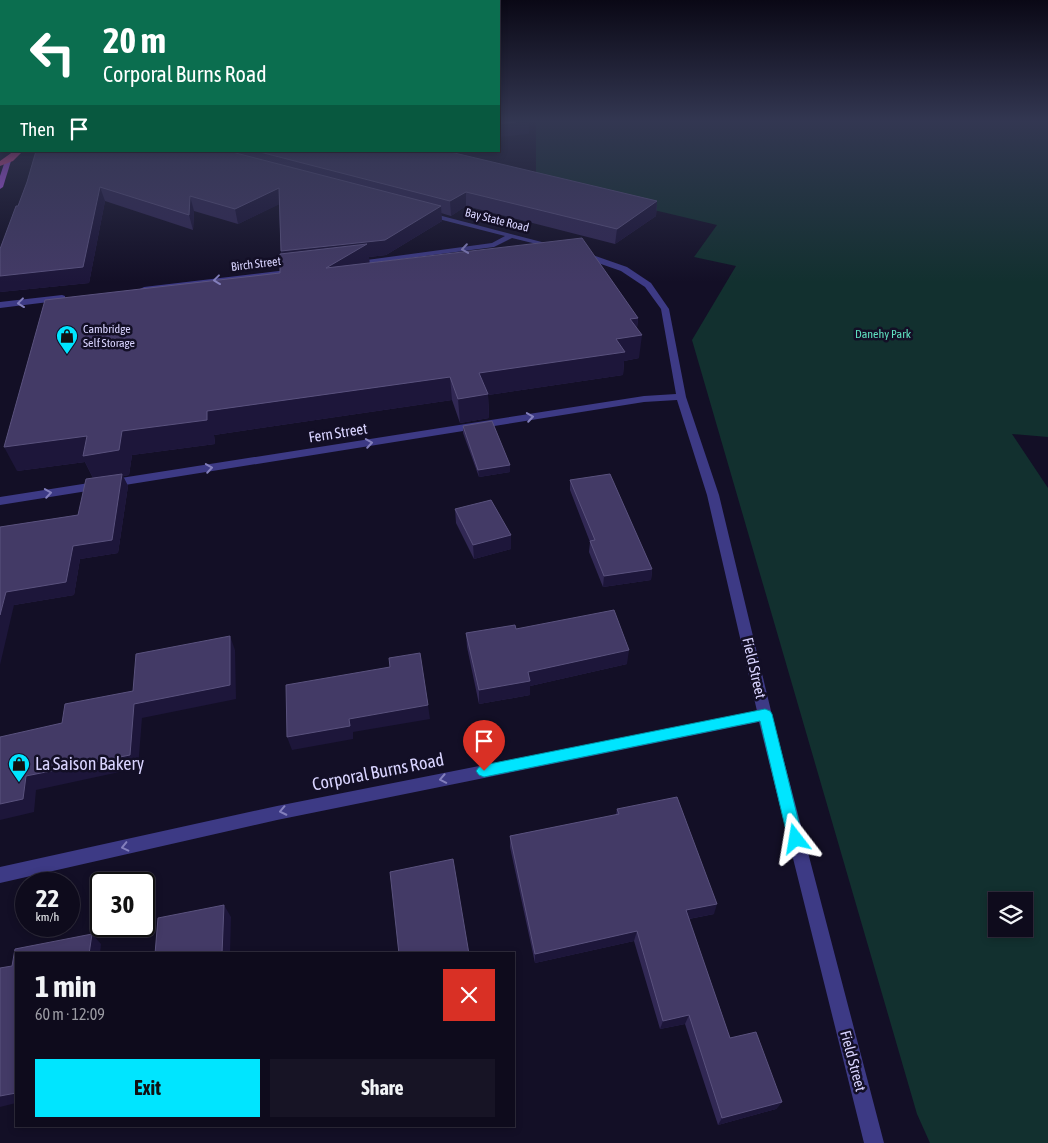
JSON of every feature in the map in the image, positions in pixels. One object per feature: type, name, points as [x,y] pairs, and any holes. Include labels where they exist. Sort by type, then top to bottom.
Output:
[{"type":"street","name":"Bay State Road","points":[[421,212],[567,250]]},
{"type":"street","points":[[347,265],[479,247],[494,244],[511,236]]},
{"type":"street","name":"Field Street","points":[[576,253],[611,263],[648,285],[665,309],[680,397],[713,495],[765,714],[874,1143]]},
{"type":"street","name":"Birch Street","points":[[134,290],[308,270]]},
{"type":"street","points":[[0,306],[67,298]]},
{"type":"street","name":"Fern Street","points":[[0,501],[644,399],[680,397]]},
{"type":"street","name":"Corporal Burns Road","points":[[0,875],[277,813],[765,714]]},
{"type":"green space","name":"Danehy Park","points":[[536,175],[1048,175],[1048,437],[1012,434],[1048,488],[1048,1143],[930,1143],[917,1114],[692,340],[736,266],[694,257],[717,225],[536,182]]},
{"type":"building","points":[[29,175],[322,175],[441,206],[385,240],[281,251],[279,188],[235,209],[190,196],[189,215],[100,187],[83,267],[0,276],[0,249]]},
{"type":"building","points":[[350,175],[549,175],[657,201],[617,229],[466,192],[450,201]]},
{"type":"building","points":[[582,238],[638,318],[630,319],[642,335],[616,339],[625,352],[479,373],[488,394],[458,399],[450,377],[207,411],[207,420],[122,431],[119,450],[83,456],[87,436],[4,447],[45,300],[280,273],[280,254],[367,244],[326,268]]},
{"type":"building","points":[[492,421],[510,465],[478,470],[463,426]]},
{"type":"building","points":[[122,474],[112,540],[73,546],[66,582],[6,592],[0,615],[0,527],[78,515],[86,479]]},
{"type":"building","points":[[610,474],[652,569],[604,576],[590,541],[595,540],[570,480]]},
{"type":"building","points":[[491,500],[511,535],[473,545],[455,509]]},
{"type":"building","points":[[614,610],[629,650],[528,672],[530,681],[479,690],[466,633],[515,625],[516,629]]},
{"type":"building","points":[[230,636],[230,685],[134,704],[130,755],[26,776],[23,799],[0,804],[0,737],[62,723],[65,704],[133,691],[136,654]]},
{"type":"building","points":[[420,653],[428,705],[349,719],[350,726],[287,737],[286,685],[390,667],[389,658]]},
{"type":"building","points":[[677,797],[717,904],[686,910],[730,1038],[756,1032],[782,1102],[722,1118],[689,1015],[663,1021],[637,931],[535,954],[510,836],[619,814],[617,809]]},
{"type":"building","points":[[453,859],[469,952],[399,952],[390,872]]},
{"type":"building","points":[[224,905],[222,952],[155,952],[158,918]]},
{"type":"building","points":[[90,934],[92,937],[89,952],[15,952],[15,1093],[0,1096],[0,968],[12,966],[15,949]]},
{"type":"place","name":"Cambridge Self Storage","points":[[67,355]]},
{"type":"place","name":"La Saison Bakery","points":[[19,783]]},
{"type":"route","points":[[484,771],[765,714],[796,839]]}]
